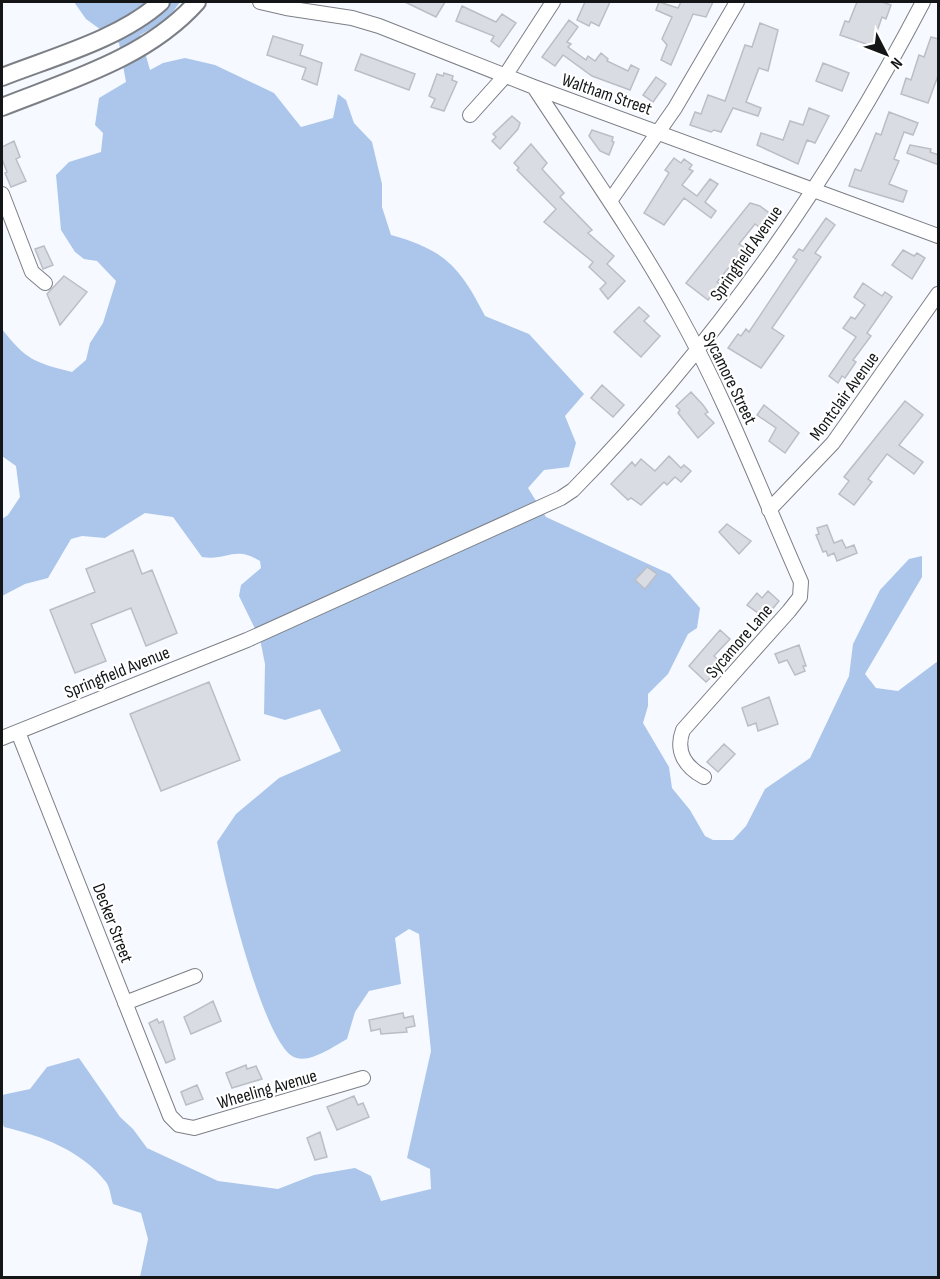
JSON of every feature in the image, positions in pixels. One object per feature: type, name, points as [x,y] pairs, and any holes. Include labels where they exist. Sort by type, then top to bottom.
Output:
[{"type":"main road","points":[[2,77],[122,28],[161,2]]},
{"type":"main road","points":[[2,107],[88,74],[153,39],[196,3]]},
{"type":"street","name":"Waltham Street","points":[[260,2],[352,18],[379,26],[534,87],[939,236]]},
{"type":"street","points":[[470,115],[505,76],[553,2]]},
{"type":"street","points":[[610,201],[659,132],[737,2]]},
{"type":"street","name":"Springfield Avenue","points":[[2,738],[247,640],[561,498],[573,490],[631,430],[733,305],[813,189],[896,54],[923,2]]},
{"type":"street","name":"Sycamore Street","points":[[534,87],[610,201],[673,304],[697,351],[748,456],[801,582],[800,597],[793,605]]},
{"type":"street","points":[[2,194],[32,272],[45,283]]},
{"type":"street","name":"Montclair Avenue","points":[[769,510],[833,443],[939,294]]},
{"type":"street","name":"Sycamore Lane","points":[[704,777],[685,763],[680,739],[683,730],[793,605]]},
{"type":"street","name":"Decker Street","points":[[18,732],[125,1002],[160,1097],[170,1116],[179,1125]]},
{"type":"street","points":[[125,1002],[195,976]]},
{"type":"street","name":"Wheeling Avenue","points":[[179,1125],[194,1128],[363,1078]]},
{"type":"water","points":[[74,2],[180,2],[167,20],[140,35],[150,70],[163,63],[185,58],[215,65],[274,93],[301,127],[333,118],[338,94],[346,100],[354,123],[372,142],[382,184],[382,207],[391,235],[425,247],[449,263],[459,273],[485,316],[529,334],[584,394],[565,416],[576,443],[569,467],[544,470],[528,488],[546,517],[670,574],[700,608],[697,628],[688,634],[668,674],[648,694],[648,706],[643,723],[669,767],[672,788],[690,810],[705,836],[713,840],[733,840],[746,826],[765,789],[810,758],[849,676],[853,644],[880,590],[909,559],[922,556],[922,577],[865,674],[876,688],[898,691],[938,661],[938,1277],[140,1277],[148,1239],[141,1213],[113,1204],[106,1182],[85,1161],[73,1153],[46,1140],[4,1127],[2,1095],[30,1089],[47,1067],[79,1058],[120,1117],[133,1129],[147,1148],[218,1181],[278,1189],[314,1175],[355,1168],[371,1176],[381,1201],[431,1189],[430,1169],[407,1158],[431,1051],[419,934],[409,929],[395,938],[401,984],[369,991],[355,1012],[347,1039],[320,1054],[305,1059],[292,1056],[280,1043],[257,990],[236,922],[217,842],[236,814],[279,778],[341,751],[320,709],[285,720],[264,714],[265,664],[260,639],[239,596],[241,585],[261,568],[260,561],[244,554],[202,557],[173,517],[145,513],[105,538],[82,536],[71,539],[48,578],[25,584],[2,596],[2,519],[8,515],[20,497],[16,466],[2,456],[2,329],[17,347],[32,358],[49,366],[72,372],[86,360],[90,343],[103,323],[116,281],[97,261],[84,259],[75,252],[61,230],[56,175],[69,162],[101,152],[103,133],[95,125],[99,98],[126,82],[119,43],[86,19]]},
{"type":"building","points":[[405,2],[445,2],[436,17]]},
{"type":"building","points":[[585,2],[610,2],[599,26],[591,22],[589,26],[577,20]]},
{"type":"building","points":[[659,2],[678,8],[681,2],[713,2],[706,17],[693,14],[671,65],[661,60],[667,45],[662,39],[672,17],[656,10]]},
{"type":"building","points":[[857,2],[882,2],[891,5],[886,19],[882,17],[872,46],[840,35],[845,21],[849,22]]},
{"type":"building","points":[[462,6],[496,22],[502,14],[516,23],[499,47],[491,41],[494,36],[456,21]]},
{"type":"building","points":[[569,20],[578,27],[567,42],[571,44],[568,47],[586,60],[588,56],[595,61],[601,53],[608,59],[607,61],[628,71],[631,65],[639,69],[630,90],[592,76],[563,55],[555,66],[542,57]]},
{"type":"building","points":[[760,23],[778,30],[768,71],[759,68],[746,102],[761,108],[758,116],[733,108],[721,132],[714,130],[711,132],[690,125],[695,112],[701,114],[708,95],[725,101],[745,45],[752,47]]},
{"type":"building","points":[[273,36],[303,45],[300,55],[322,63],[317,85],[302,79],[306,68],[267,55]]},
{"type":"building","points":[[931,37],[939,39],[939,73],[928,103],[901,94],[906,78],[911,80],[919,55],[924,57]]},
{"type":"building","points":[[361,54],[415,74],[409,90],[355,70]]},
{"type":"building","points":[[823,63],[849,73],[842,91],[816,81]]},
{"type":"building","points":[[444,73],[453,76],[452,80],[457,82],[444,111],[431,107],[435,99],[429,96],[437,74],[443,76]]},
{"type":"building","points":[[656,77],[666,84],[653,102],[643,95]]},
{"type":"building","points":[[809,108],[829,116],[815,143],[807,140],[798,164],[757,145],[761,133],[783,140],[790,121],[803,125]]},
{"type":"building","points":[[889,112],[918,123],[913,135],[904,132],[894,159],[899,161],[889,184],[907,191],[903,202],[849,186],[855,169],[861,171],[876,133],[881,135]]},
{"type":"building","points":[[512,116],[520,123],[518,129],[500,149],[492,141],[496,137],[493,134]]},
{"type":"building","points":[[592,130],[613,137],[614,142],[609,155],[600,151],[589,136]]},
{"type":"building","points":[[14,141],[20,157],[16,159],[26,181],[11,187],[5,173],[7,172],[2,159],[2,147]]},
{"type":"building","points":[[531,144],[547,163],[542,169],[564,193],[560,197],[592,230],[588,233],[614,256],[607,264],[625,281],[608,299],[600,289],[606,283],[589,267],[593,262],[544,222],[556,209],[517,170],[519,168],[514,163]]},
{"type":"building","points":[[910,145],[931,149],[930,152],[939,155],[939,165],[907,153]]},
{"type":"building","points":[[674,158],[681,163],[684,159],[692,165],[689,169],[693,171],[682,185],[697,196],[710,179],[718,184],[705,202],[716,211],[711,218],[684,198],[664,225],[644,213],[669,173],[665,170]]},
{"type":"building","points":[[750,203],[760,206],[773,216],[763,230],[755,224],[739,244],[745,248],[717,282],[720,284],[708,300],[686,283]]},
{"type":"building","points":[[826,218],[835,225],[815,253],[821,257],[772,328],[784,336],[761,368],[728,348],[738,334],[741,336],[746,329],[749,332],[797,260],[793,257],[799,249],[803,251]]},
{"type":"building","points":[[44,246],[53,265],[43,269],[35,249]]},
{"type":"building","points":[[903,250],[914,256],[917,253],[925,258],[912,279],[892,265]]},
{"type":"building","points":[[64,276],[87,292],[60,325],[47,294]]},
{"type":"building","points":[[863,283],[882,296],[885,292],[892,297],[867,333],[871,336],[853,360],[856,362],[845,378],[842,376],[838,383],[829,376],[856,337],[843,328],[851,317],[855,319],[865,305],[854,297]]},
{"type":"building","points":[[639,307],[649,316],[644,321],[660,336],[641,357],[614,332]]},
{"type":"building","points":[[602,385],[624,405],[613,417],[591,398]]},
{"type":"building","points":[[691,392],[703,405],[708,412],[705,414],[714,423],[698,438],[678,413],[680,410],[676,406]]},
{"type":"building","points":[[905,401],[923,415],[899,445],[923,462],[914,474],[887,454],[868,479],[872,482],[854,505],[839,494],[849,481],[844,477]]},
{"type":"building","points":[[764,405],[799,433],[785,453],[769,441],[776,428],[757,415]]},
{"type":"building","points":[[669,456],[681,468],[684,465],[691,471],[681,482],[675,477],[667,485],[664,482],[641,505],[631,498],[628,500],[611,484],[632,462],[635,466],[641,459],[655,471]]},
{"type":"building","points":[[727,524],[751,541],[739,554],[719,532]]},
{"type":"building","points":[[827,525],[834,543],[842,540],[846,548],[854,545],[857,553],[837,561],[834,553],[828,556],[826,551],[823,552],[816,535],[819,534],[817,528]]},
{"type":"building","points":[[133,550],[142,574],[152,570],[177,633],[146,646],[131,608],[91,624],[106,661],[75,673],[50,610],[95,592],[86,569]]},
{"type":"building","points":[[647,567],[657,574],[645,589],[635,580]]},
{"type":"building","points":[[768,591],[779,601],[765,618],[747,605],[757,593],[762,598]]},
{"type":"building","points":[[720,630],[730,639],[714,656],[724,665],[706,682],[689,666]]},
{"type":"building","points":[[799,645],[806,666],[803,666],[805,671],[795,675],[787,660],[779,663],[775,654]]},
{"type":"building","points":[[209,682],[240,760],[161,791],[130,714]]},
{"type":"building","points":[[769,697],[778,724],[758,731],[756,723],[748,726],[742,708]]},
{"type":"building","points":[[724,744],[735,754],[718,772],[707,762]]},
{"type":"building","points":[[213,1001],[221,1021],[191,1034],[184,1017]]},
{"type":"building","points":[[403,1013],[404,1018],[413,1016],[415,1026],[406,1028],[407,1032],[381,1034],[380,1029],[371,1031],[369,1020]]},
{"type":"building","points":[[157,1019],[159,1023],[163,1021],[175,1059],[166,1063],[149,1023]]},
{"type":"building","points":[[246,1065],[247,1069],[256,1066],[262,1079],[232,1088],[226,1073]]},
{"type":"building","points":[[197,1085],[203,1099],[186,1105],[181,1092]]},
{"type":"building","points":[[354,1096],[358,1105],[363,1103],[369,1117],[337,1130],[327,1107]]},
{"type":"building","points":[[320,1132],[327,1157],[315,1160],[307,1138]]}]
